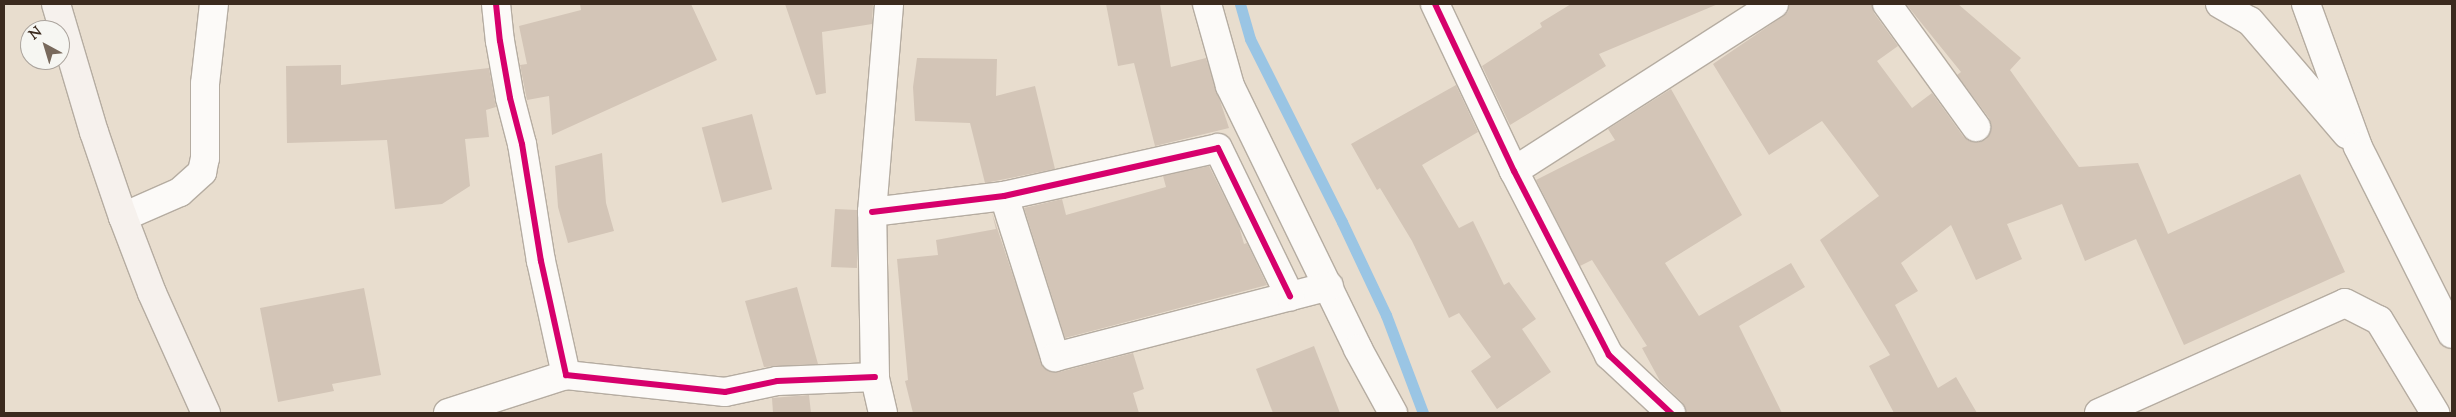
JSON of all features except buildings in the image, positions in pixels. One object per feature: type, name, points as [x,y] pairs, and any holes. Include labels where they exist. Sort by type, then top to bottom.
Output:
[{"type":"street","points":[[56,4],[94,132],[123,217],[152,293],[206,413]]},
{"type":"street","points":[[123,217],[180,192],[202,172],[205,158],[205,84],[214,4]]},
{"type":"street","points":[[883,413],[875,377],[872,212],[889,4]]},
{"type":"street","points":[[1207,4],[1230,86],[1330,286],[1358,349],[1392,413]]},
{"type":"street","points":[[1436,4],[1514,171],[1608,355],[1671,413]]},
{"type":"street","points":[[1514,171],[1774,4]]},
{"type":"street","points":[[1887,4],[1976,127]]},
{"type":"street","points":[[2220,4],[2250,21],[2358,147]]},
{"type":"street","points":[[2306,4],[2358,147],[2452,334]]},
{"type":"street","points":[[500,5],[500,42],[510,98],[522,144],[541,261],[566,375]]},
{"type":"street","points":[[872,212],[1004,196],[1218,148],[1290,296]]},
{"type":"street","points":[[1004,196],[1055,357],[1330,286]]},
{"type":"street","points":[[2099,413],[2344,303],[2379,320],[2435,413]]},
{"type":"street","points":[[448,413],[566,375],[725,392],[778,381],[875,377]]},
{"type":"waterway","points":[[1240,4],[1250,39],[1342,222],[1386,315],[1423,413]]},
{"type":"cycle path","points":[[496,4],[510,98],[522,144],[541,261],[566,375],[725,392],[777,381],[875,377]]},
{"type":"cycle path","points":[[1435,4],[1514,171],[1609,355],[1671,413]]},
{"type":"cycle path","points":[[872,212],[1004,196],[1218,148],[1290,296]]}]
